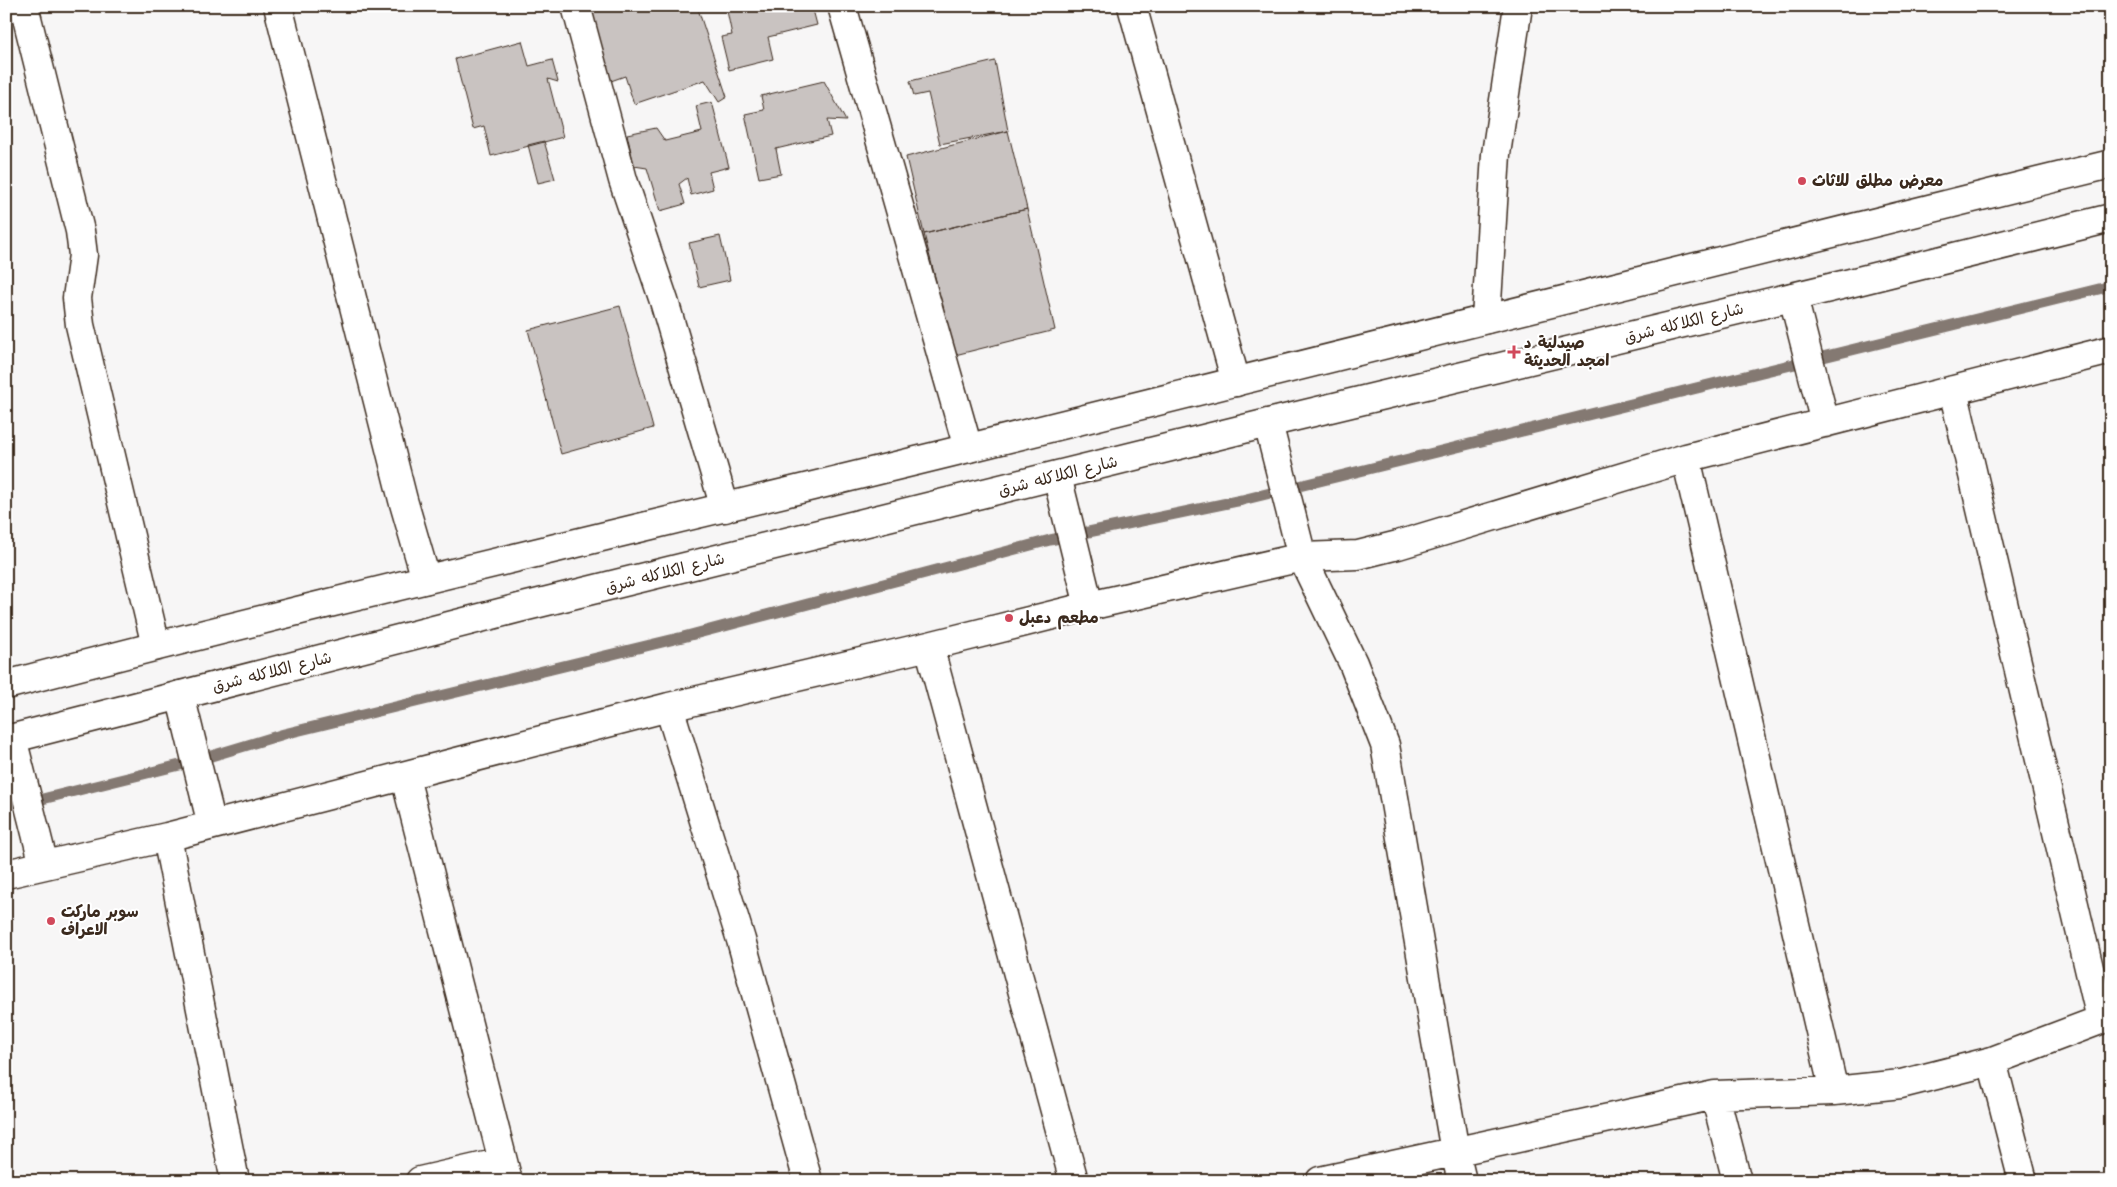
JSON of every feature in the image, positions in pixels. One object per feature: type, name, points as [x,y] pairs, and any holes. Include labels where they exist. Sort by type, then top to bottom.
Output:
[{"type":"street","points":[[24,6],[80,231],[83,255],[77,298],[80,325],[156,646]]},
{"type":"street","points":[[278,6],[403,500],[426,579]]},
{"type":"street","points":[[576,6],[623,180],[664,301],[725,508]]},
{"type":"street","points":[[842,6],[968,448]]},
{"type":"street","points":[[1132,6],[1236,382]]},
{"type":"street","points":[[1486,319],[1496,154],[1518,6]]},
{"type":"street","points":[[6,685],[426,579],[725,508],[2111,164]]},
{"type":"street","name":"شارع الكلاكله شرق","points":[[9,739],[519,608],[2111,218]]},
{"type":"street","points":[[1793,297],[1825,423]]},
{"type":"street","points":[[6,874],[167,837],[669,707],[1089,606],[1302,557],[1358,555],[1398,545],[1686,458],[2111,350]]},
{"type":"street","points":[[1320,1181],[1714,1095],[1834,1091],[1901,1084],[1992,1060],[2106,1018],[1953,390]]},
{"type":"street","points":[[1268,423],[1302,557],[1353,662],[1385,745],[1455,1152],[1462,1181]]},
{"type":"street","points":[[1686,458],[1834,1091]]},
{"type":"street","points":[[1057,476],[1089,606]]},
{"type":"street","points":[[929,646],[1074,1181]]},
{"type":"street","points":[[180,695],[212,825]]},
{"type":"street","points":[[669,707],[741,940],[808,1181]]},
{"type":"street","points":[[9,739],[44,865]]},
{"type":"street","points":[[405,776],[505,1171],[420,1181]]},
{"type":"street","points":[[167,837],[235,1181]]},
{"type":"street","points":[[1992,1060],[2023,1181]]},
{"type":"street","points":[[1714,1095],[1737,1181]]},
{"type":"building","points":[[583,6],[697,6],[727,97],[719,102],[705,80],[634,104],[625,76],[608,82]]},
{"type":"building","points":[[726,6],[812,6],[817,25],[768,37],[773,59],[729,70],[721,37],[732,35]]},
{"type":"building","points":[[522,41],[529,66],[552,60],[558,82],[548,79],[563,137],[491,156],[484,126],[473,129],[455,59]]},
{"type":"building","points":[[995,61],[1008,131],[940,144],[928,93],[914,96],[910,81]]},
{"type":"building","points":[[824,81],[846,121],[827,120],[831,136],[776,149],[781,174],[759,178],[745,114],[764,110],[761,96]]},
{"type":"building","points":[[712,102],[729,167],[709,172],[713,189],[691,195],[687,178],[679,184],[685,204],[660,211],[647,168],[634,166],[627,134],[656,128],[665,141],[702,132],[696,106]]},
{"type":"building","points":[[1008,131],[1027,209],[924,234],[906,157]]},
{"type":"building","points":[[544,141],[555,179],[538,183],[528,145]]},
{"type":"building","points":[[1027,209],[1055,330],[955,355],[924,234]]},
{"type":"building","points":[[720,236],[730,280],[699,287],[689,243]]},
{"type":"building","points":[[620,306],[653,428],[561,454],[528,330]]},
{"type":"building","points":[[1422,1167],[1426,1181],[1366,1181]]},
{"type":"waterway","points":[[6,808],[188,763],[284,734],[683,637],[1050,540],[1242,500],[2111,286]]},
{"type":"place","name":"معرض مطلق للاثاث","points":[[1802,181]]},
{"type":"place","name":"صيدلية د امجد الحديثة","points":[[1514,352]]},
{"type":"place","name":"مطعم دعبل","points":[[1009,618]]},
{"type":"place","name":"سوبر ماركت الاعراف","points":[[51,921]]}]
